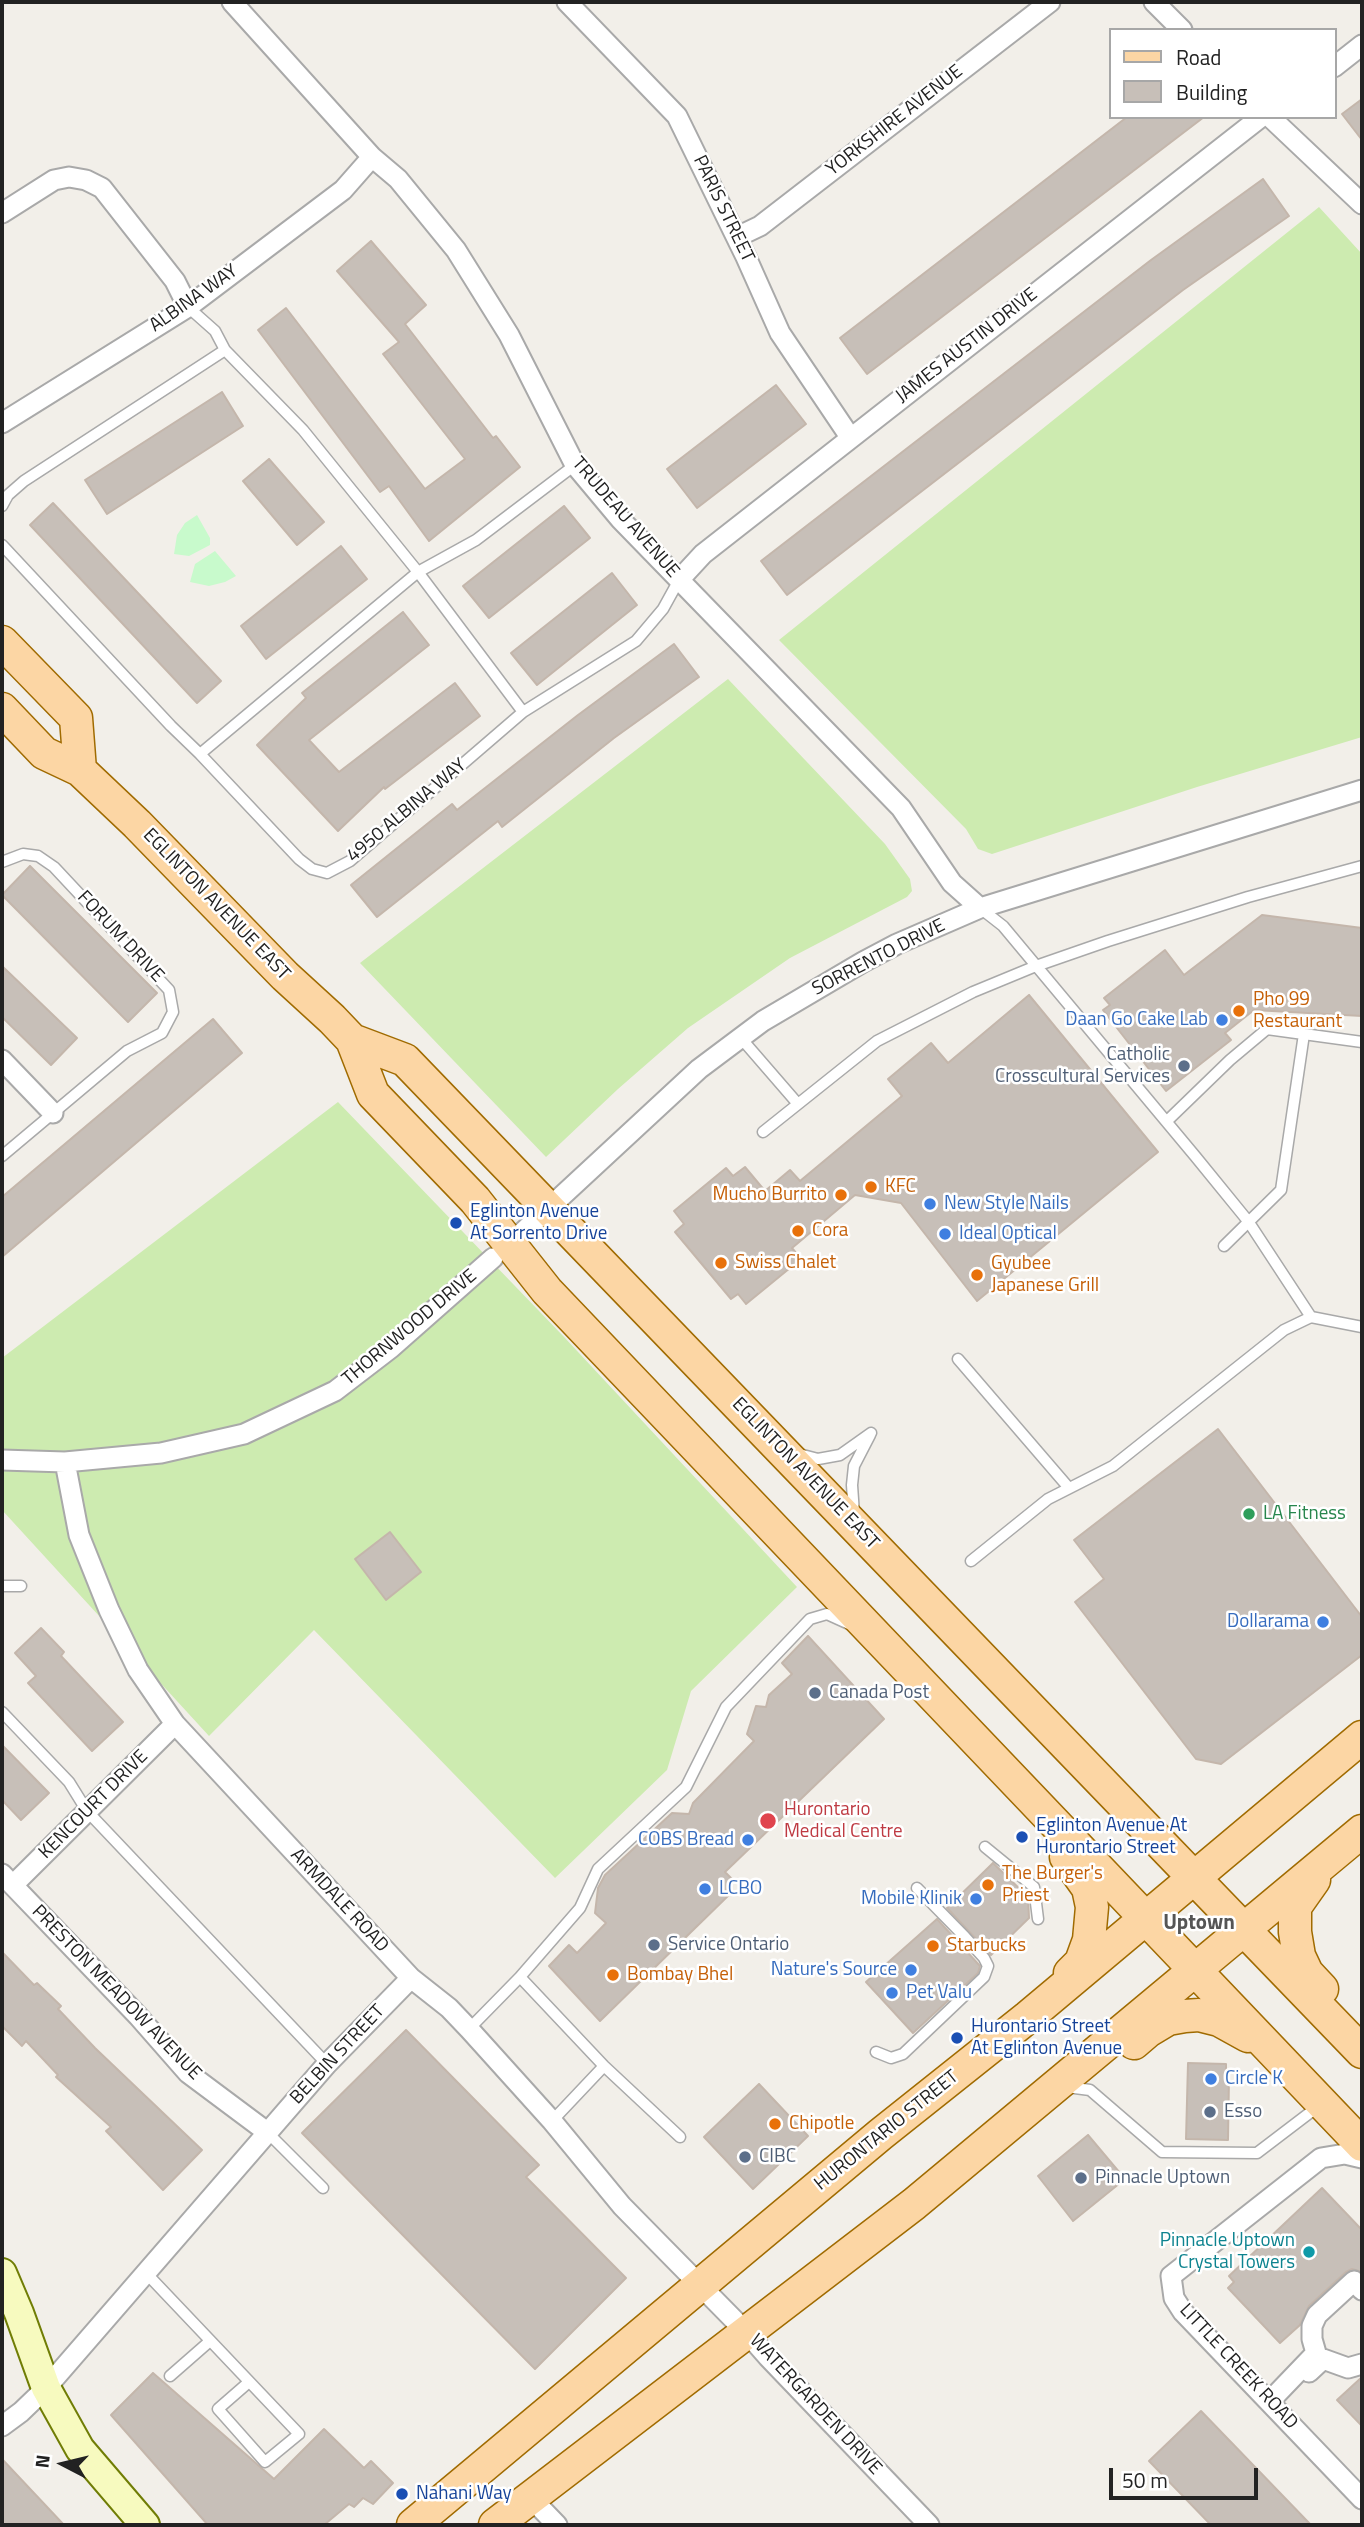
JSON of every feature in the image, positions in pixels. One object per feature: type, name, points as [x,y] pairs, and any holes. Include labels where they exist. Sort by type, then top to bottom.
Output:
[{"type":"main road","points":[[2,642],[76,719],[80,770]]},
{"type":"main road","name":"EGLINTON AVENUE EAST","points":[[2,709],[44,753],[80,770],[352,1040],[405,1060],[1362,2052]]},
{"type":"main road","name":"EGLINTON AVENUE EAST","points":[[352,1040],[373,1094],[475,1200],[501,1251],[547,1291],[1362,2145]]},
{"type":"main road","name":"HURONTARIO STREET","points":[[413,2525],[1362,1737]]},
{"type":"main road","points":[[1015,1783],[1025,1815],[1073,1864],[1088,1888],[1092,1907],[1089,1940],[1081,1962],[1028,2017]]},
{"type":"main road","points":[[495,2525],[914,2204],[1356,1836]]},
{"type":"main road","points":[[1356,1836],[1307,1889],[1295,1907],[1295,1932],[1299,1956],[1307,1973],[1362,2030]]},
{"type":"main road","points":[[1089,2057],[1120,2054],[1148,2031],[1168,2019],[1185,2015],[1219,2020],[1273,2052]]},
{"type":"street","name":"TRUDEAU AVENUE","points":[[232,2],[372,157],[398,179],[456,250],[509,335],[575,465],[621,520],[901,808],[952,883],[980,908]]},
{"type":"street","name":"PARIS STREET","points":[[567,2],[677,116],[737,237],[779,332],[850,437]]},
{"type":"street","name":"YORKSHIRE AVENUE","points":[[737,237],[760,226],[1050,2]]},
{"type":"street","points":[[1154,2],[1180,28]]},
{"type":"street","points":[[1336,65],[1362,45]]},
{"type":"street","name":"JAMES AUSTIN DRIVE","points":[[679,580],[703,554],[850,437],[1258,119]]},
{"type":"street","points":[[1272,119],[1362,204]]},
{"type":"street","name":"ALBINA WAY","points":[[2,423],[188,307],[343,190],[372,157]]},
{"type":"street","points":[[2,213],[54,180],[69,177],[86,180],[102,188],[175,281],[188,307]]},
{"type":"street","name":"SORRENTO DRIVE","points":[[501,1251],[674,1090],[740,1037],[863,962],[980,908],[1362,790]]},
{"type":"street","points":[[2,1060],[53,1113]]},
{"type":"street","name":"THORNWOOD DRIVE","points":[[2,1460],[65,1462],[160,1453],[244,1434],[335,1391],[391,1348],[501,1251]]},
{"type":"street","name":"ARMDALE ROAD","points":[[65,1462],[79,1535],[109,1609],[138,1670],[175,1724],[411,1978],[449,2008],[469,2029],[552,2121],[622,2206],[701,2286]]},
{"type":"street","name":"KENCOURT DRIVE","points":[[7,1880],[87,1811],[175,1724]]},
{"type":"street","name":"PRESTON MEADOW AVENUE","points":[[7,1880],[138,2016],[188,2073],[267,2132]]},
{"type":"street","name":"BELBIN STREET","points":[[2,2426],[46,2388],[327,2064],[411,1978]]},
{"type":"street","name":"LITTLE CREEK ROAD","points":[[1362,2158],[1345,2154],[1321,2158],[1171,2276],[1174,2298],[1183,2312],[1362,2499]]},
{"type":"street","points":[[2,2273],[46,2388],[80,2449],[145,2525]]},
{"type":"street","points":[[1271,2404],[1316,2353],[1312,2326],[1317,2315],[1353,2281],[1362,2290]]},
{"type":"street","name":"WATERGARDEN DRIVE","points":[[701,2286],[929,2525]]},
{"type":"street","points":[[1271,2404],[1323,2359],[1348,2368],[1362,2364]]},
{"type":"street","points":[[531,2498],[557,2525]]},
{"type":"lane","points":[[188,307],[215,331],[225,350],[303,430],[418,572],[523,712]]},
{"type":"lane","points":[[2,506],[8,495],[24,481],[225,350]]},
{"type":"lane","points":[[200,754],[418,572],[476,540],[575,465]]},
{"type":"lane","name":"4950 ALBINA WAY","points":[[2,545],[299,859],[312,869],[327,873],[351,861],[523,712],[636,641],[663,609],[679,580]]},
{"type":"lane","name":"FORUM DRIVE","points":[[2,862],[23,854],[38,856],[54,867],[169,990],[173,1012],[162,1033],[127,1051],[2,1157]]},
{"type":"lane","points":[[763,1132],[877,1041],[973,992],[1036,966],[1248,897],[1362,866]]},
{"type":"lane","points":[[980,908],[1003,926],[1248,1221],[1311,1317]]},
{"type":"lane","points":[[1167,1121],[1230,1059],[1267,1029],[1362,1042]]},
{"type":"lane","points":[[1224,1246],[1282,1190],[1304,1034]]},
{"type":"lane","points":[[740,1037],[798,1104]]},
{"type":"lane","points":[[971,1561],[1048,1499],[1114,1466],[1284,1330],[1311,1317],[1362,1327]]},
{"type":"lane","points":[[958,1359],[1069,1489]]},
{"type":"lane","points":[[778,1447],[818,1459],[840,1455],[871,1433],[854,1466],[854,1525]]},
{"type":"lane","points":[[2,1586],[21,1586]]},
{"type":"lane","points":[[469,2029],[520,1977],[580,1908],[598,1868],[686,1787],[726,1707],[810,1619],[827,1614],[874,1635]]},
{"type":"lane","points":[[2,1712],[69,1782],[87,1811],[327,2064]]},
{"type":"lane","points":[[985,1847],[1034,1887],[1038,1919]]},
{"type":"lane","points":[[876,2052],[891,2058],[903,2054],[984,1977],[988,1966],[965,1937],[917,1888]]},
{"type":"lane","points":[[520,1977],[604,2066],[680,2137]]},
{"type":"lane","points":[[552,2121],[604,2066]]},
{"type":"lane","points":[[1056,2085],[1090,2090],[1162,2152],[1257,2153],[1322,2104]]},
{"type":"lane","points":[[267,2132],[323,2188]]},
{"type":"lane","points":[[147,2274],[299,2434],[265,2462],[218,2409],[249,2382]]},
{"type":"lane","points":[[170,2376],[211,2341]]},
{"type":"green space","points":[[1319,207],[1362,254],[1362,737],[992,854],[978,849],[966,829],[779,640]]},
{"type":"green space","points":[[197,515],[210,538],[210,545],[189,556],[174,554],[177,535],[185,523]]},
{"type":"green space","points":[[215,551],[236,576],[209,586],[190,582],[195,564]]},
{"type":"green space","points":[[728,679],[885,844],[910,879],[912,891],[907,897],[790,958],[688,1028],[546,1157],[360,963]]},
{"type":"green space","points":[[338,1102],[565,1338],[797,1587],[691,1691],[667,1770],[555,1878],[314,1630],[209,1736],[2,1510],[2,1358]]},
{"type":"building","points":[[1362,99],[1362,140],[1342,114]]},
{"type":"building","points":[[1124,119],[1201,119],[867,374],[840,338]]},
{"type":"building","points":[[1263,179],[1289,216],[1183,290],[787,595],[761,561],[1151,260]]},
{"type":"building","points":[[371,241],[426,305],[405,324],[493,438],[496,436],[520,467],[429,541],[389,486],[380,492],[258,330],[286,308],[425,489],[465,459],[383,354],[399,342],[337,271]]},
{"type":"building","points":[[776,385],[806,424],[697,508],[667,469]]},
{"type":"building","points":[[222,392],[243,426],[107,514],[85,480]]},
{"type":"building","points":[[269,459],[324,522],[297,545],[243,481]]},
{"type":"building","points":[[53,503],[221,681],[197,703],[30,525]]},
{"type":"building","points":[[564,506],[590,538],[489,618],[463,586]]},
{"type":"building","points":[[341,546],[367,579],[266,659],[241,626]]},
{"type":"building","points":[[612,573],[637,605],[537,685],[511,653]]},
{"type":"building","points":[[403,612],[429,645],[309,740],[339,772],[455,683],[480,716],[385,789],[384,787],[338,831],[257,745],[306,698],[302,693]]},
{"type":"building","points":[[674,644],[699,677],[614,738],[502,827],[498,821],[377,917],[351,885],[452,804],[457,810]]},
{"type":"building","points":[[30,866],[157,993],[128,1022],[2,895]]},
{"type":"building","points":[[1262,915],[1362,928],[1362,1016],[1254,1010],[1225,1033],[1231,1040],[1166,1091],[1103,1010],[1110,1005],[1104,998],[1165,950],[1184,975]]},
{"type":"building","points":[[2,966],[77,1038],[51,1065],[2,1017]]},
{"type":"building","points":[[1029,995],[1158,1152],[977,1301],[901,1203],[855,1195],[792,1248],[801,1259],[746,1304],[738,1294],[731,1299],[675,1232],[684,1224],[674,1211],[726,1168],[733,1176],[745,1167],[765,1191],[790,1170],[800,1181],[902,1096],[888,1079],[931,1043],[948,1063]]},
{"type":"building","points":[[213,1019],[242,1053],[2,1257],[2,1197]]},
{"type":"building","points":[[1218,1429],[1362,1617],[1362,1655],[1221,1764],[1196,1759],[1075,1602],[1104,1579],[1074,1540]]},
{"type":"building","points":[[390,1532],[421,1572],[386,1600],[355,1559]]},
{"type":"building","points":[[41,1628],[64,1652],[61,1656],[123,1722],[92,1751],[28,1683],[36,1676],[15,1653]]},
{"type":"building","points":[[808,1636],[884,1719],[725,1872],[732,1879],[731,1893],[600,2021],[549,1966],[569,1945],[577,1953],[606,1923],[595,1913],[598,1888],[605,1875],[672,1813],[689,1814],[693,1803],[754,1741],[747,1734],[756,1706],[766,1707],[769,1695],[792,1674],[782,1663]]},
{"type":"building","points":[[2,1745],[49,1793],[21,1820],[2,1800]]},
{"type":"building","points":[[993,1863],[1028,1897],[1029,1918],[991,1955],[947,1908]]},
{"type":"building","points":[[937,1919],[980,1966],[978,1973],[913,2033],[866,1982]]},
{"type":"building","points":[[2,1952],[34,1985],[37,1983],[61,2006],[58,2009],[95,2048],[202,2150],[163,2190],[106,2131],[111,2127],[56,2077],[58,2075],[26,2041],[22,2046],[2,2026]]},
{"type":"building","points":[[406,2030],[539,2165],[526,2177],[626,2278],[535,2369],[302,2133]]},
{"type":"building","points":[[1188,2063],[1226,2064],[1226,2077],[1229,2077],[1228,2140],[1186,2139]]},
{"type":"building","points":[[759,2084],[808,2136],[753,2189],[704,2137]]},
{"type":"building","name":"Pinnacle Uptown","points":[[1088,2135],[1125,2179],[1073,2221],[1038,2176]]},
{"type":"building","name":"Pinnacle Uptown Crystal Towers","points":[[1322,2188],[1362,2230],[1362,2272],[1352,2269],[1346,2272],[1309,2306],[1300,2325],[1280,2343],[1228,2288],[1234,2282],[1229,2276]]},
{"type":"building","points":[[153,2373],[274,2479],[324,2429],[364,2468],[371,2461],[393,2483],[373,2504],[363,2498],[354,2507],[349,2504],[324,2525],[208,2525],[111,2415]]},
{"type":"building","points":[[1362,2377],[1362,2426],[1337,2400]]},
{"type":"building","points":[[1201,2411],[1311,2525],[1211,2525],[1149,2461]]},
{"type":"building","points":[[2,2459],[64,2525],[2,2525]]},
{"type":"place","name":"Pho 99 Restaurant","points":[[1239,1011]]},
{"type":"place","name":"Daan Go Cake Lab","points":[[1222,1020]]},
{"type":"place","name":"Catholic Crosscultural Services","points":[[1184,1066]]},
{"type":"place","name":"KFC","points":[[871,1187]]},
{"type":"place","name":"Mucho Burrito","points":[[841,1195]]},
{"type":"place","name":"New Style Nails","points":[[930,1204]]},
{"type":"place","name":"Eglinton Avenue At Sorrento Drive","points":[[456,1223]]},
{"type":"place","name":"Cora","points":[[798,1231]]},
{"type":"place","name":"Ideal Optical","points":[[945,1234]]},
{"type":"place","name":"Swiss Chalet","points":[[721,1263]]},
{"type":"place","name":"Gyubee Japanese Grill","points":[[977,1275]]},
{"type":"place","name":"LA Fitness","points":[[1249,1514]]},
{"type":"place","name":"Dollarama","points":[[1323,1622]]},
{"type":"place","name":"Canada Post","points":[[815,1693]]},
{"type":"place","name":"Hurontario Medical Centre","points":[[768,1821]]},
{"type":"place","name":"Eglinton Avenue At Hurontario Street","points":[[1022,1837]]},
{"type":"place","name":"COBS Bread","points":[[748,1840]]},
{"type":"place","name":"The Burger's Priest","points":[[988,1885]]},
{"type":"place","name":"LCBO","points":[[705,1889]]},
{"type":"place","name":"Mobile Klinik","points":[[976,1899]]},
{"type":"place","name":"Service Ontario","points":[[654,1945]]},
{"type":"place","name":"Starbucks","points":[[933,1946]]},
{"type":"place","name":"Nature's Source","points":[[911,1970]]},
{"type":"place","name":"Bombay Bhel","points":[[613,1975]]},
{"type":"place","name":"Pet Valu","points":[[892,1993]]},
{"type":"place","name":"Hurontario Street At Eglinton Avenue","points":[[957,2038]]},
{"type":"place","name":"Circle K","points":[[1211,2079]]},
{"type":"place","name":"Esso","points":[[1210,2112]]},
{"type":"place","name":"Chipotle","points":[[775,2124]]},
{"type":"place","name":"CIBC","points":[[745,2157]]},
{"type":"place","name":"Pinnacle Uptown","points":[[1081,2178]]},
{"type":"place","name":"Pinnacle Uptown Crystal Towers","points":[[1309,2252]]},
{"type":"place","name":"Nahani Way","points":[[402,2494]]},
{"type":"district","name":"Uptown","points":[[1199,1924]]}]
